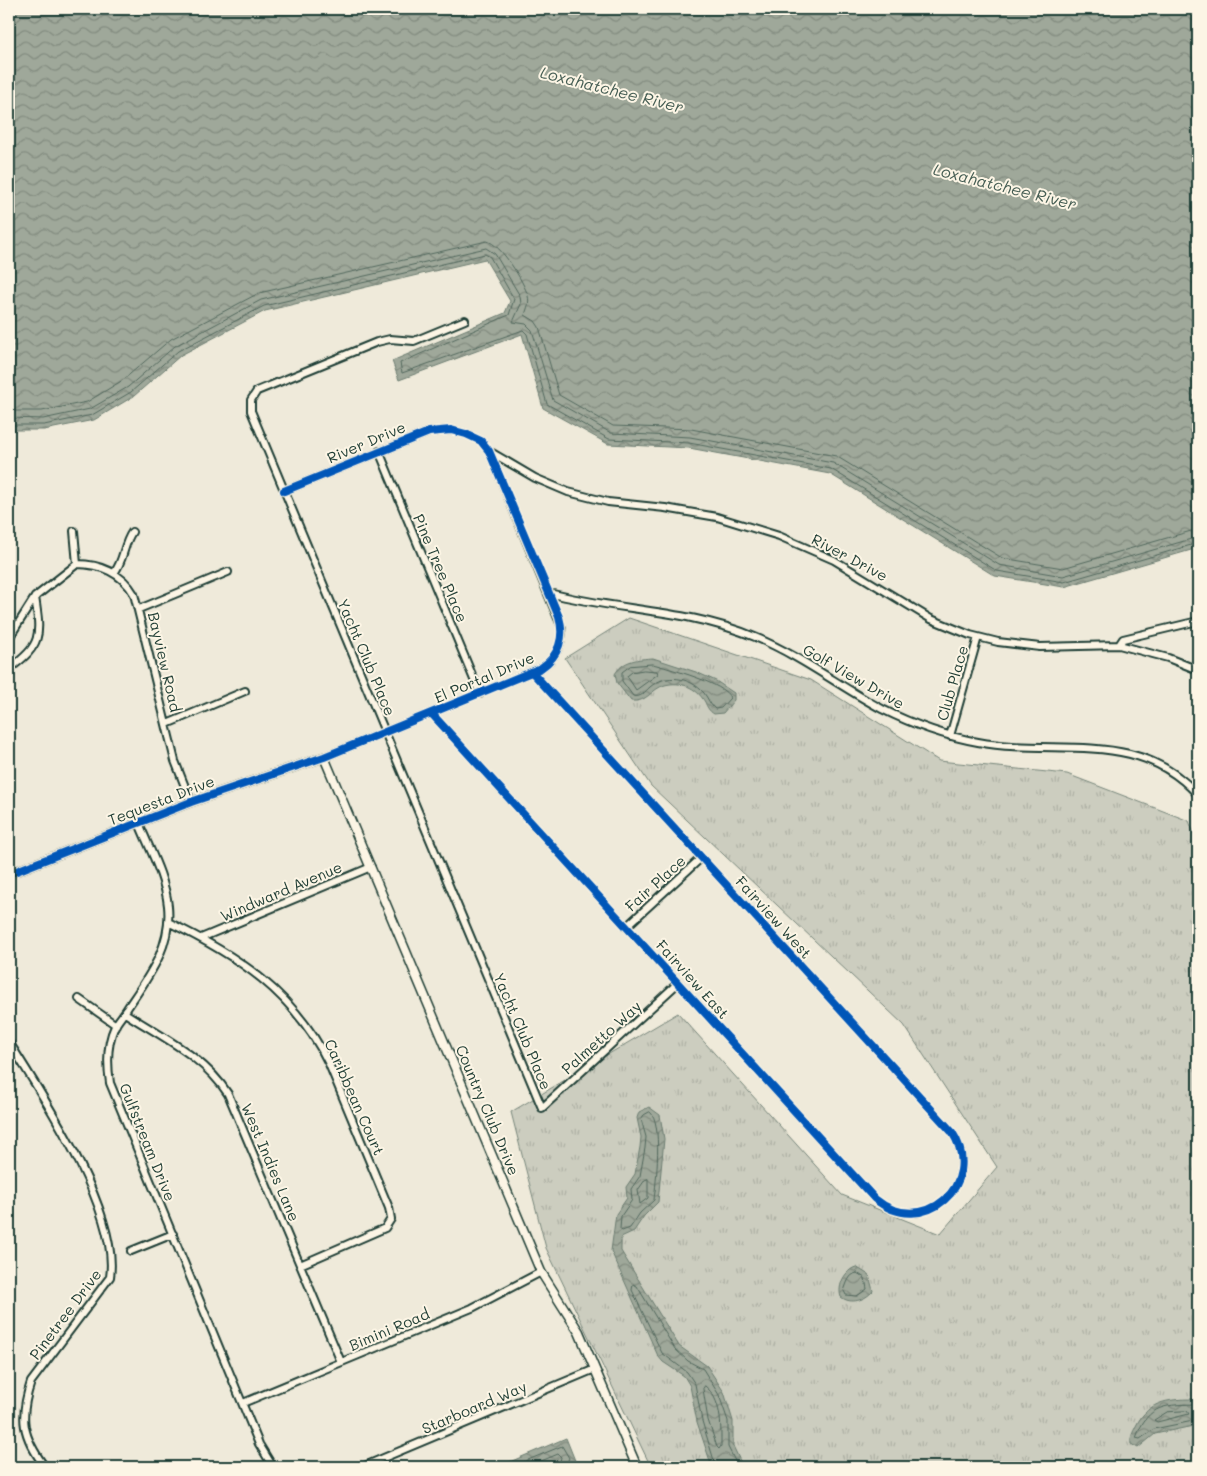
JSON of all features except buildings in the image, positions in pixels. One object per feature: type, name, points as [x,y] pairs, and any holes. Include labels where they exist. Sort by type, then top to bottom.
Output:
[{"type":"street","name":"Yacht Club Place","points":[[465,320],[414,341],[390,339],[377,342],[256,391],[250,405],[542,1108]]},
{"type":"street","name":"River Drive","points":[[284,490],[429,432],[451,430],[461,432],[481,441],[490,451],[535,478],[568,492],[608,502],[665,508],[710,516],[778,536],[834,560],[930,619],[978,637],[1040,647],[1119,645],[1168,658],[1198,670]]},
{"type":"street","name":"Pine Tree Place","points":[[379,451],[480,694]]},
{"type":"street","name":"El Portal Drive","points":[[324,757],[532,672],[546,665],[553,658],[561,638],[560,623],[490,451]]},
{"type":"street","points":[[9,638],[35,597],[77,564],[74,531]]},
{"type":"street","points":[[114,573],[120,566],[124,544],[132,532]]},
{"type":"street","name":"Bayview Road","points":[[77,564],[88,564],[114,573],[131,588],[139,609],[176,761],[191,802]]},
{"type":"street","points":[[139,609],[228,572]]},
{"type":"street","name":"Golf View Drive","points":[[549,593],[597,604],[675,613],[728,627],[762,640],[802,660],[883,709],[950,736],[1002,746],[1052,749],[1090,748],[1126,752],[1167,770],[1198,795]]},
{"type":"street","points":[[9,669],[33,650],[38,636],[39,621],[35,597]]},
{"type":"street","points":[[1119,645],[1123,639],[1198,621]]},
{"type":"street","name":"Club Place","points":[[950,736],[978,637]]},
{"type":"street","name":"Fairview West","points":[[532,672],[952,1132],[960,1148],[962,1160],[960,1177],[951,1193]]},
{"type":"street","points":[[167,724],[245,691]]},
{"type":"street","name":"Fairview East","points":[[432,714],[880,1203],[896,1211],[913,1213],[939,1205],[951,1193]]},
{"type":"street","name":"Tequesta Drive","points":[[9,874],[191,802],[324,757]]},
{"type":"street","name":"Country Club Drive","points":[[324,757],[541,1272],[568,1313],[595,1369],[637,1467]]},
{"type":"street","name":"Gulfstream Drive","points":[[139,823],[162,881],[167,900],[168,922],[158,962],[116,1025],[108,1057],[110,1082],[259,1444],[273,1467]]},
{"type":"street","name":"Fair Place","points":[[626,927],[701,858]]},
{"type":"street","name":"Windward Avenue","points":[[201,938],[371,867]]},
{"type":"street","name":"Caribbean Court","points":[[168,922],[201,938],[276,990],[309,1027],[329,1064],[390,1208],[391,1219],[385,1228],[300,1265]]},
{"type":"street","name":"Palmetto Way","points":[[542,1108],[678,984]]},
{"type":"street","points":[[79,999],[116,1025]]},
{"type":"street","name":"West Indies Lane","points":[[125,1013],[203,1065],[221,1083],[231,1099],[341,1362]]},
{"type":"street","name":"Pinetree Drive","points":[[9,1042],[52,1114],[97,1199],[112,1265],[110,1277],[31,1382],[24,1400],[24,1432],[32,1450],[45,1467]]},
{"type":"street","points":[[131,1252],[173,1234]]},
{"type":"street","name":"Bimini Road","points":[[243,1403],[472,1308],[541,1272]]},
{"type":"street","name":"Starboard Way","points":[[362,1467],[595,1369]]},
{"type":"green space","points":[[629,618],[811,680],[939,761],[1067,774],[1189,821],[1198,844],[1198,1467],[651,1467],[546,1248],[511,1112],[678,1013],[842,1195],[940,1234],[997,1167],[904,1025],[651,786],[565,658]]},
{"type":"water","name":"Loxahatchee River","points":[[9,9],[1198,9],[1198,548],[1064,587],[995,576],[830,474],[689,448],[608,444],[543,408],[522,334],[399,380],[392,361],[505,313],[510,301],[485,259],[265,311],[181,355],[134,396],[94,420],[44,430],[9,430]]},
{"type":"water","points":[[653,658],[696,672],[716,681],[734,693],[734,700],[723,713],[714,714],[693,689],[688,686],[671,684],[656,689],[641,700],[631,701],[617,683],[615,674],[618,669],[627,663]]},
{"type":"water","points":[[649,1107],[660,1115],[664,1139],[658,1202],[644,1216],[634,1231],[621,1237],[621,1251],[679,1346],[707,1366],[724,1392],[733,1421],[733,1446],[743,1467],[712,1467],[697,1422],[690,1386],[684,1376],[663,1362],[658,1356],[611,1251],[616,1214],[627,1198],[626,1187],[635,1174],[641,1137],[637,1118],[639,1112]]},
{"type":"water","points":[[856,1267],[869,1275],[873,1291],[862,1299],[849,1301],[841,1297],[841,1283],[848,1271]]},
{"type":"water","points":[[1198,1399],[1198,1425],[1155,1434],[1138,1448],[1131,1444],[1136,1426],[1148,1410],[1170,1400]]},
{"type":"water","points":[[566,1438],[576,1463],[565,1467],[498,1467]]},
{"type":"cycle path","points":[[9,874],[191,802],[324,757],[541,668],[556,652],[561,639],[559,617],[489,451],[481,441],[451,430],[429,432],[284,491]]},
{"type":"cycle path","points":[[432,714],[875,1199],[893,1210],[912,1213],[929,1209],[944,1200],[955,1187],[961,1170],[960,1151],[952,1132],[532,672]]}]
